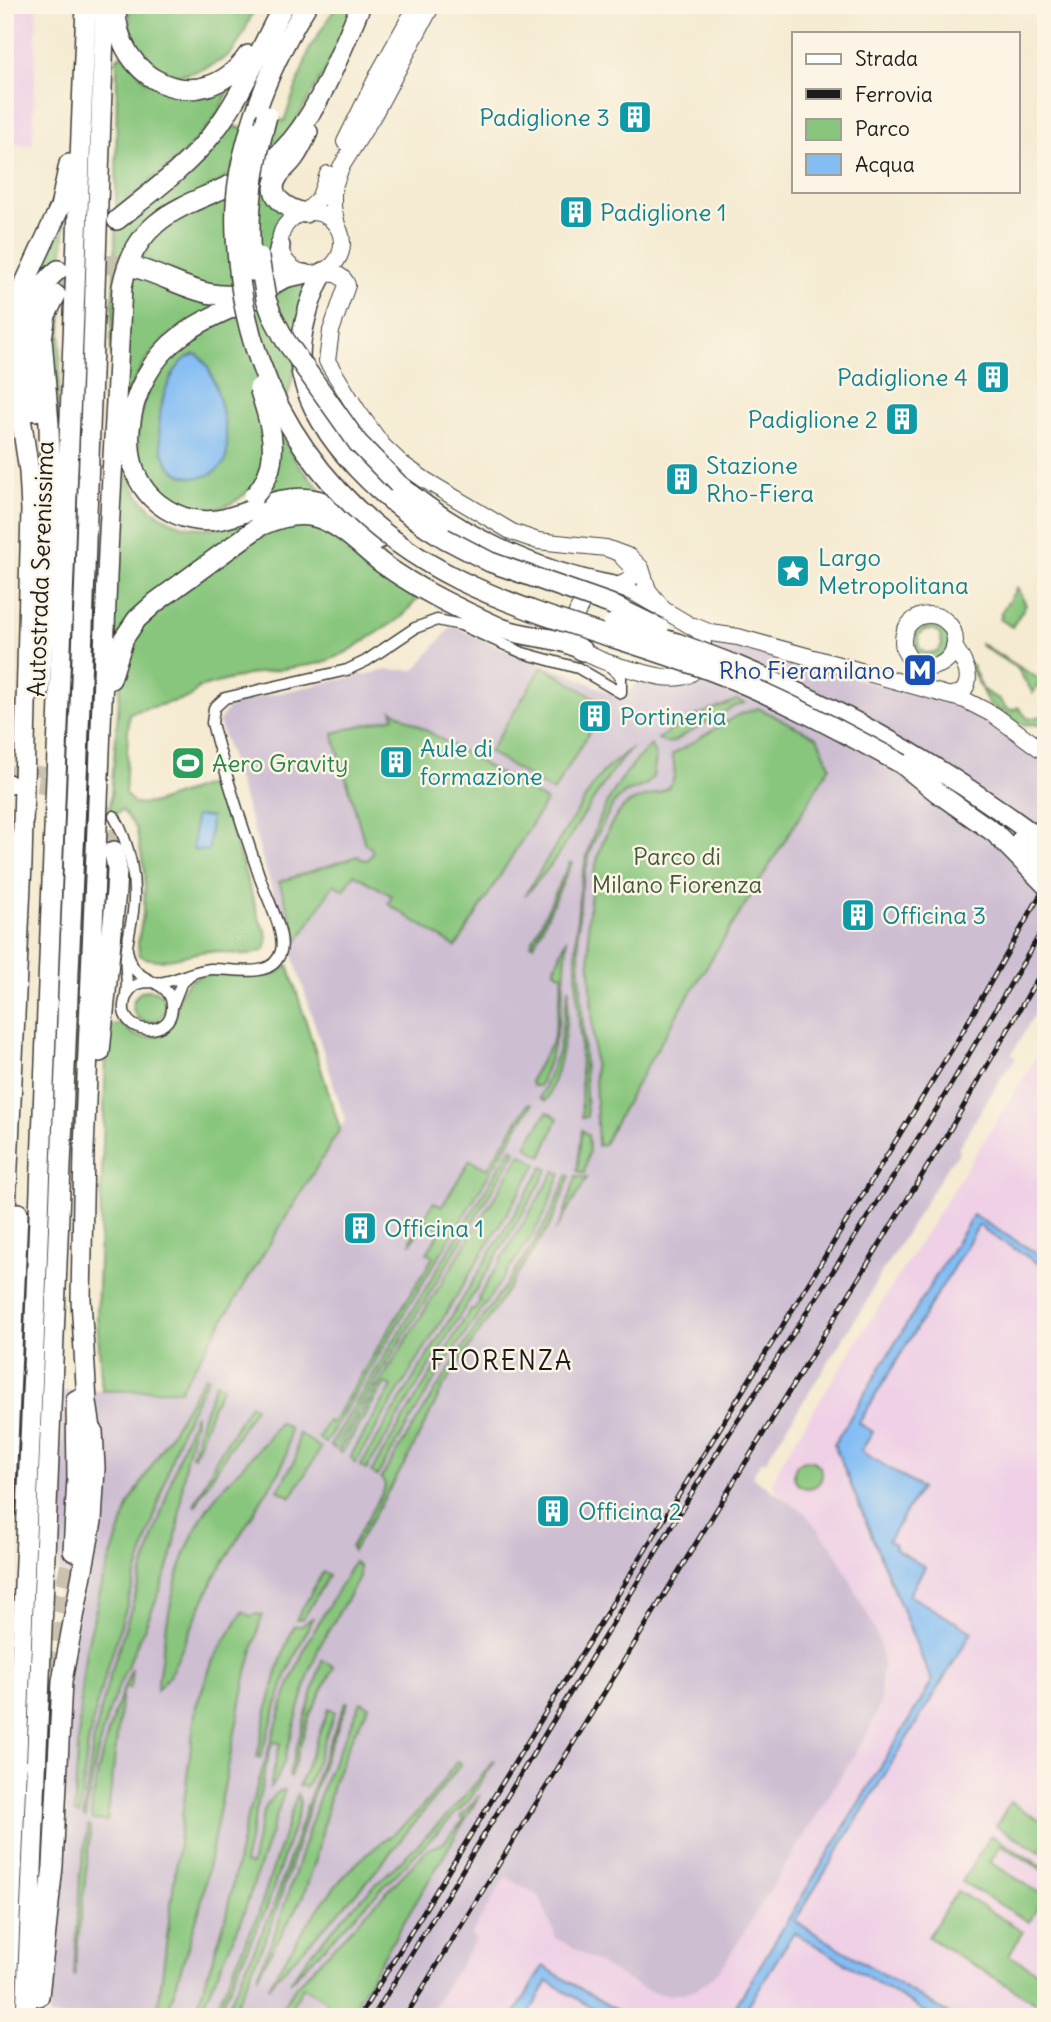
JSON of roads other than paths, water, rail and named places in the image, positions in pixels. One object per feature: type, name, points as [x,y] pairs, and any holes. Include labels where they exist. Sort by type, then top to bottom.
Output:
[{"type":"highway","points":[[5,1512],[35,618],[31,491],[11,351],[11,325],[17,300],[55,221],[65,191],[70,160],[76,30],[80,5]]},
{"type":"highway","name":"Autostrada Serenissima","points":[[6,2017],[86,5]]},
{"type":"highway","name":"Autostrada Serenissima","points":[[26,2017],[82,670],[105,5]]},
{"type":"highway","points":[[116,5],[120,38],[132,60],[148,76],[160,83],[189,89],[218,83],[237,70],[283,5]]},
{"type":"highway","points":[[117,220],[186,163],[215,131],[283,5]]},
{"type":"highway","points":[[307,5],[275,62],[260,99],[254,139],[250,237],[254,287],[274,363],[295,408],[315,442],[353,489],[397,528],[430,551],[465,570],[521,593],[677,643],[735,665],[847,717],[926,761],[1046,844]]},
{"type":"highway","points":[[254,502],[269,473],[274,444],[269,419],[243,337],[229,268],[239,175],[284,72],[323,5]]},
{"type":"highway","points":[[304,213],[291,210],[279,202],[275,190],[276,181],[304,141],[361,5]]},
{"type":"highway","points":[[73,1551],[78,1478],[74,1319],[84,1151],[108,552],[124,276],[132,254],[153,225],[171,212],[247,178],[281,152],[308,117],[344,44]]},
{"type":"highway","points":[[254,139],[258,253],[262,283],[272,315],[285,340],[346,427],[373,460],[432,511],[491,544],[573,576],[614,586]]},
{"type":"highway","points":[[99,176],[109,424],[108,552]]},
{"type":"highway","points":[[236,202],[238,269],[252,338],[272,393],[305,450],[345,499],[386,536],[433,566],[500,598]]},
{"type":"highway","points":[[240,304],[262,287],[275,270],[280,246]]},
{"type":"highway","points":[[137,268],[203,293],[240,294],[262,287]]},
{"type":"highway","points":[[5,1231],[43,476],[27,328],[38,292],[58,270]]},
{"type":"highway","points":[[735,665],[687,638],[658,628],[620,607],[490,562],[444,538],[411,516],[362,473],[331,434],[310,400],[302,375],[299,357],[313,293],[314,273],[282,279],[261,295],[194,326],[173,342],[150,369],[139,389],[134,408],[130,449],[135,473],[156,502],[180,516],[215,516],[254,502],[294,498],[312,499],[332,505],[388,546],[450,583],[730,679],[810,714],[961,799],[1046,861]]},
{"type":"highway","points":[[35,618],[50,477],[42,338],[46,315],[56,295]]},
{"type":"highway","points":[[97,841],[107,755],[112,677],[124,638],[138,619],[156,602],[260,526],[277,519],[297,516],[317,518],[338,528],[383,564],[415,585],[504,629],[563,641],[591,656]]},
{"type":"highway","points":[[926,761],[973,782],[1021,814],[1046,826]]},
{"type":"highway","points":[[902,764],[995,833],[1046,885]]},
{"type":"highway","points":[[37,2017],[53,1866],[62,1681],[92,1521],[93,1442],[89,1318],[101,1046],[116,891],[114,851]]},
{"type":"highway","points":[[5,987],[9,1009],[7,1057],[10,1126]]},
{"type":"highway","points":[[84,1151],[81,1300],[87,1402],[93,1442]]},
{"type":"street","points":[[418,5],[379,73],[334,162],[319,199],[284,228],[280,246],[287,263],[314,273],[339,275],[346,282],[346,292],[329,338],[329,366],[382,445],[402,464],[520,536],[538,541],[600,547],[630,557],[638,563],[648,590],[663,609]]},
{"type":"street","points":[[340,310],[351,297],[354,280],[337,225],[333,189],[341,167],[374,114],[432,5]]},
{"type":"street","points":[[304,213],[323,215],[337,225]]},
{"type":"street","points":[[314,273],[335,264],[343,244]]},
{"type":"street","points":[[616,551],[633,570],[630,580],[591,593],[581,604],[576,618],[575,634],[576,640],[591,656],[619,673],[622,681],[621,693]]},
{"type":"street","points":[[614,586],[629,590],[711,633],[738,637],[935,690],[994,715]]},
{"type":"street","points":[[935,690],[954,685],[960,677],[959,668],[950,662],[924,667],[909,658],[903,644],[905,632],[909,625],[924,616],[940,618],[951,628],[954,646],[985,706],[1046,753]]},
{"type":"street","points":[[126,995],[141,983],[166,982],[194,972],[213,969],[260,971],[275,962],[281,950],[278,927],[212,723],[213,712],[220,701],[347,670],[377,654],[415,628],[436,620],[461,625],[520,651],[578,668],[621,693]]},
{"type":"street","points":[[591,656],[650,674],[672,678],[686,677],[699,664],[704,647],[701,633],[694,626]]},
{"type":"street","points":[[704,647],[711,640],[738,637]]},
{"type":"street","points":[[940,665],[950,656],[954,646]]},
{"type":"street","points":[[951,695],[959,694],[966,688],[967,671]]},
{"type":"street","points":[[621,693],[634,676],[650,674]]},
{"type":"street","points":[[114,816],[128,849],[134,883],[124,1002],[126,1016],[130,1022],[149,1031],[162,1026],[171,1014],[181,984],[194,972]]},
{"type":"street","points":[[127,950],[135,970],[162,986],[168,993],[172,1007]]},
{"type":"water","points":[[196,354],[203,360],[215,385],[224,419],[227,449],[222,465],[201,477],[181,474],[167,462],[161,443],[160,421],[163,398],[171,378],[182,362]]},
{"type":"water","points":[[195,816],[211,817],[209,851],[193,850]]},
{"type":"water","points":[[973,1215],[1046,1259],[1046,1268],[979,1225],[859,1423],[873,1432],[861,1451],[921,1488],[888,1541],[895,1545],[894,1548],[925,1567],[909,1595],[972,1632],[795,1921],[953,2017],[933,2017],[794,1932],[741,2017],[729,2017],[932,1682],[834,1444]]},
{"type":"water","points":[[543,1966],[627,2017],[607,2017],[548,1981],[527,2017],[513,2017]]},
{"type":"tunnel","points":[[56,295],[73,277],[92,267],[112,265],[137,268]]},
{"type":"tunnel","points":[[5,772],[37,771],[65,779],[90,795],[114,816]]},
{"type":"tunnel","points":[[9,784],[43,784],[75,796],[100,819],[109,834],[114,851]]},
{"type":"tunnel","points":[[45,1669],[73,1551]]},
{"type":"railway","points":[[359,2017],[960,1036],[1046,885]]},
{"type":"railway","points":[[373,2017],[704,1473],[936,1110],[1046,924]]},
{"type":"railway","points":[[405,2017],[948,1133],[1046,964]]},
{"type":"place","name":"Padiglione 3","points":[[635,117]]},
{"type":"place","name":"Padiglione 1","points":[[576,212]]},
{"type":"place","name":"Padiglione 4","points":[[993,377]]},
{"type":"place","name":"Padiglione 2","points":[[902,419]]},
{"type":"place","name":"Stazione Rho-Fiera","points":[[682,479]]},
{"type":"place","name":"Largo Metropolitana","points":[[793,571]]},
{"type":"place","name":"Rho Fieramilano","points":[[920,670]]},
{"type":"place","name":"Portineria","points":[[595,716]]},
{"type":"place","name":"Aule di formazione","points":[[396,762]]},
{"type":"place","name":"Aero Gravity","points":[[188,763]]},
{"type":"place","name":"Officina 3","points":[[858,915]]},
{"type":"place","name":"Officina 1","points":[[360,1228]]},
{"type":"place","name":"Officina 2","points":[[553,1511]]},
{"type":"district","name":"FIORENZA","points":[[502,1360]]},
{"type":"park label","name":"Parco di Milano Fiorenza","points":[[677,870]]}]
